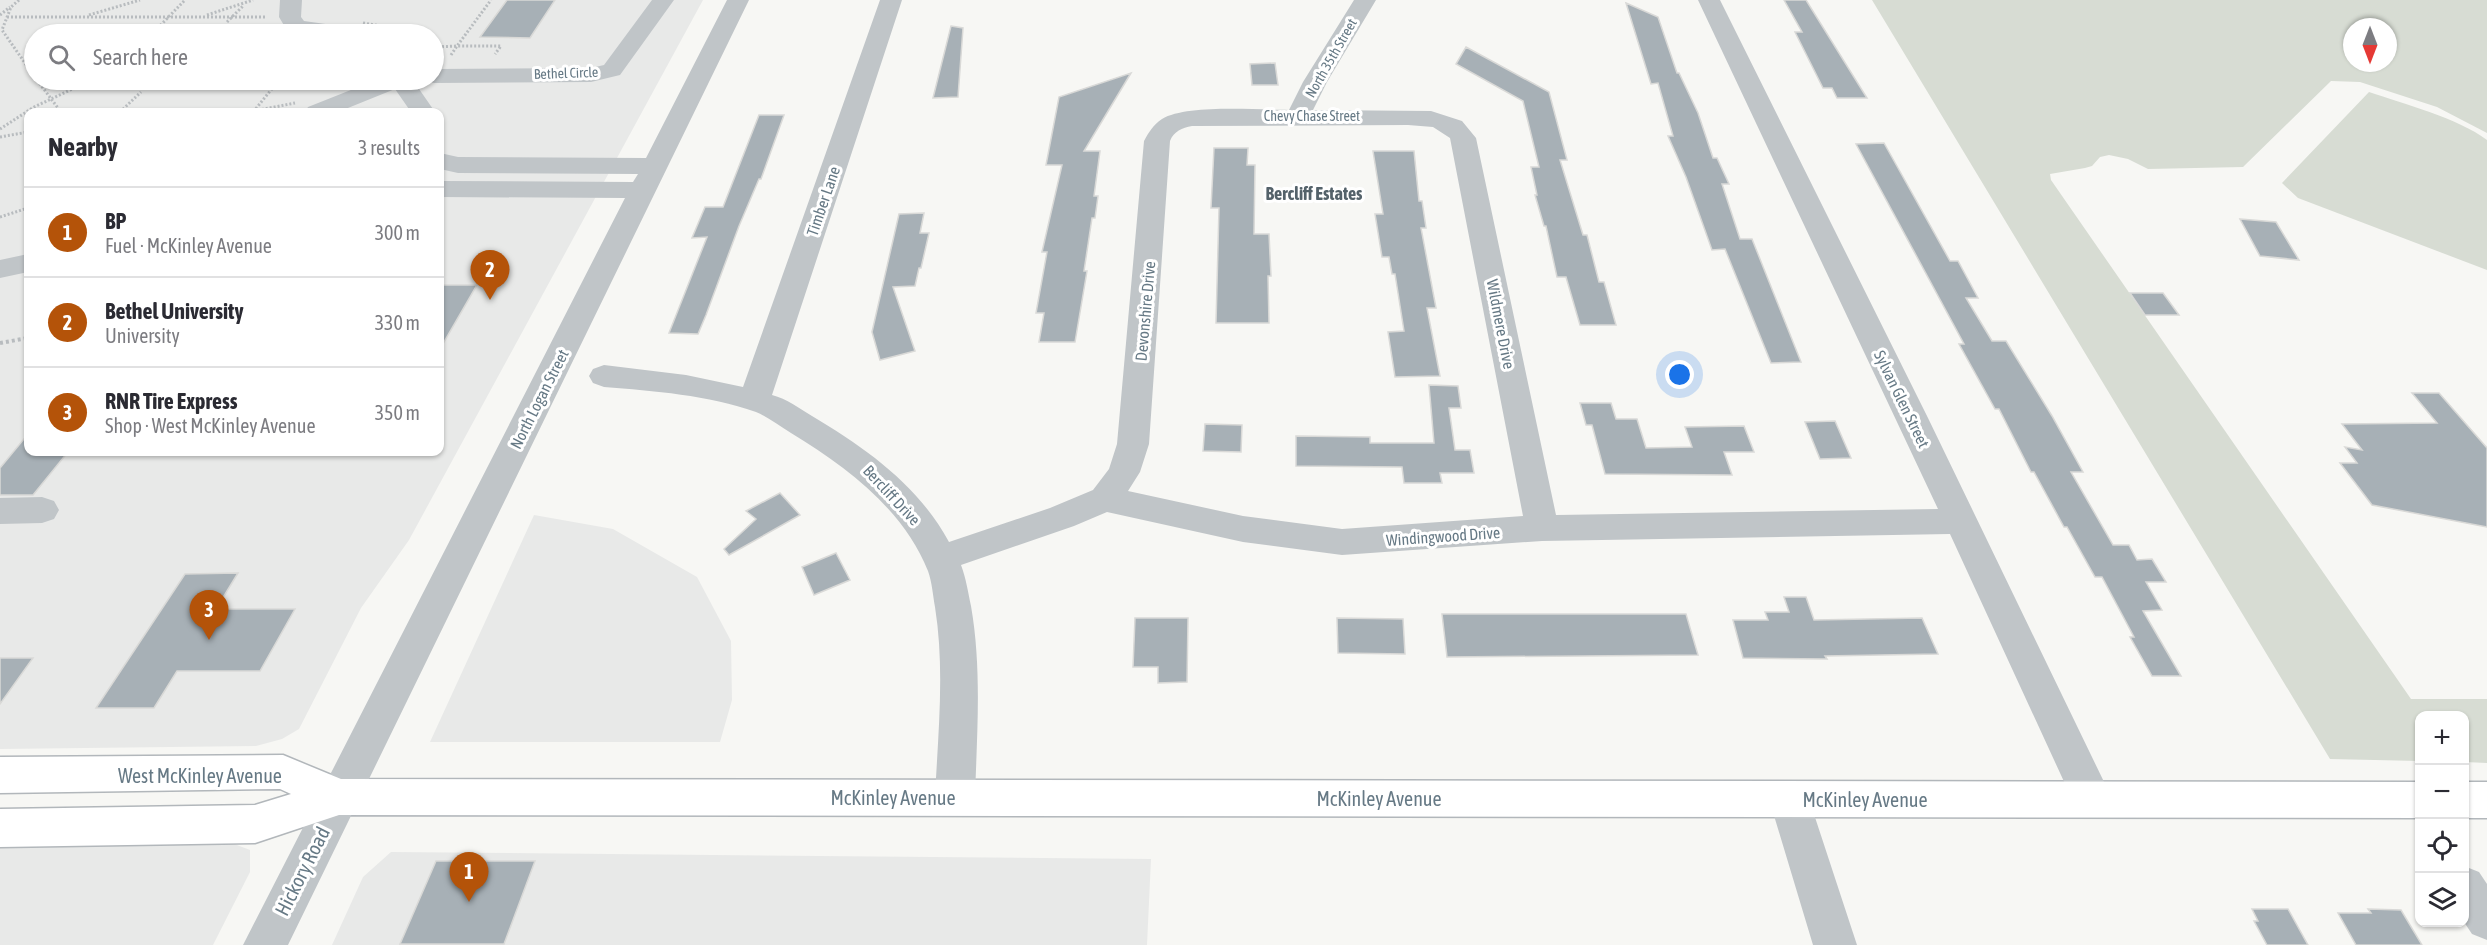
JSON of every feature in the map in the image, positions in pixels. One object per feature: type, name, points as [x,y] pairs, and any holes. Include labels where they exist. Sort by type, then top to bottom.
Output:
[{"type":"main road","name":"West McKinley Avenue","points":[[0,776],[283,772],[339,797]]},
{"type":"main road","name":"McKinley Avenue","points":[[339,797],[2092,799],[2415,806]]},
{"type":"main road","points":[[0,828],[255,825],[339,797]]},
{"type":"main road","points":[[2469,800],[2487,800]]},
{"type":"street","name":"Bethel Circle","points":[[444,67],[591,75],[612,70],[663,0]]},
{"type":"street","name":"North Logan Street","points":[[339,797],[738,0]]},
{"type":"street","name":"Timber Lane","points":[[754,401],[891,0]]},
{"type":"street","name":"North 35th Street","points":[[1298,116],[1315,82],[1365,0]]},
{"type":"street","name":"Sylvan Glen Street","points":[[1709,0],[1961,521],[2092,799]]},
{"type":"street","points":[[291,9],[295,24]]},
{"type":"street","points":[[327,108],[372,90]]},
{"type":"street","points":[[411,90],[421,108]]},
{"type":"street","name":"Chevy Chase Street","points":[[1173,123],[1191,118],[1298,116],[1408,117],[1426,118],[1451,124]]},
{"type":"street","name":"Devonshire Drive","points":[[1105,499],[1124,472],[1133,444],[1157,141],[1162,131],[1173,123]]},
{"type":"street","name":"Wildmere Drive","points":[[1451,124],[1459,129],[1468,154],[1542,528]]},
{"type":"street","points":[[444,162],[458,165],[649,178]]},
{"type":"street","points":[[444,189],[649,178]]},
{"type":"street","points":[[0,269],[24,264]]},
{"type":"street","name":"Bercliff Drive","points":[[604,376],[652,380],[720,391],[768,405],[816,432],[861,462],[893,492],[920,524],[944,567],[954,612],[960,666],[955,797]]},
{"type":"street","points":[[939,559],[1062,517],[1105,499]]},
{"type":"street","name":"Windingwood Drive","points":[[1105,499],[1243,529],[1342,542],[1542,528],[1961,521]]},
{"type":"street","points":[[0,511],[42,510]]},
{"type":"street","name":"Hickory Road","points":[[265,945],[339,797]]},
{"type":"street","points":[[1789,799],[1835,945]]},
{"type":"street","points":[[2469,893],[2487,920]]},
{"type":"path","points":[[0,15],[19,0]]},
{"type":"path","points":[[82,17],[140,0]]},
{"type":"path","points":[[162,24],[185,0]]},
{"type":"path","points":[[201,17],[253,0]]},
{"type":"path","points":[[444,62],[491,0]]},
{"type":"path","points":[[227,22],[244,4]]},
{"type":"path","points":[[11,7],[2,30],[24,62]]},
{"type":"path","points":[[7,17],[231,17],[291,9]]},
{"type":"path","points":[[490,61],[505,40]]},
{"type":"path","points":[[444,47],[501,46]]},
{"type":"path","points":[[44,90],[58,108]]},
{"type":"path","points":[[34,108],[70,90]]},
{"type":"path","points":[[256,108],[271,90]]},
{"type":"path","points":[[124,108],[141,92]]},
{"type":"path","points":[[0,129],[24,114]]},
{"type":"path","points":[[0,124],[5,124]]},
{"type":"path","points":[[0,137],[24,133]]},
{"type":"path","points":[[0,217],[24,209]]},
{"type":"path","points":[[0,345],[24,339]]},
{"type":"shaded area","points":[[0,0],[703,0],[409,540],[361,608],[299,729],[282,739],[256,746],[0,749]]},
{"type":"shaded area","points":[[1872,0],[2487,0],[2487,133],[2437,107],[2360,82],[2331,81],[2243,167],[2148,169],[2128,159],[2109,155],[2100,157],[2092,166],[2050,174],[2051,180],[2411,699],[2487,699],[2487,763],[2469,762],[2469,711],[2415,711],[2415,761],[2330,759]]},
{"type":"shaded area","points":[[2369,92],[2446,118],[2487,140],[2487,270],[2298,198],[2282,183]]},
{"type":"shaded area","points":[[534,515],[613,529],[697,577],[731,641],[732,700],[720,742],[430,742]]},
{"type":"shaded area","points":[[229,842],[250,850],[250,872],[213,945],[0,945],[0,846]]},
{"type":"shaded area","points":[[391,852],[1151,859],[1147,945],[332,945],[363,877]]},
{"type":"building","points":[[507,0],[555,0],[530,38],[480,37]]},
{"type":"building","points":[[1784,0],[1806,0],[1867,98],[1837,98],[1832,88],[1823,88],[1795,32],[1802,32]]},
{"type":"building","points":[[1626,3],[1658,17],[1677,73],[1698,113],[1713,158],[1717,158],[1729,184],[1722,184],[1740,239],[1752,239],[1801,362],[1771,363],[1725,249],[1712,250],[1686,177],[1668,136],[1673,136],[1658,83],[1651,84]]},
{"type":"building","points":[[951,26],[963,28],[958,97],[933,98]]},
{"type":"building","points":[[1466,47],[1549,92],[1567,160],[1560,160],[1583,235],[1587,235],[1599,282],[1604,282],[1616,325],[1580,325],[1566,277],[1557,277],[1546,226],[1544,226],[1535,195],[1537,195],[1531,167],[1539,167],[1523,101],[1456,64]]},
{"type":"building","points":[[1275,63],[1278,85],[1252,85],[1250,64]]},
{"type":"building","points":[[1131,73],[1084,151],[1100,151],[1094,196],[1098,196],[1095,218],[1092,218],[1084,271],[1087,271],[1075,342],[1039,342],[1044,313],[1036,313],[1047,252],[1042,252],[1062,165],[1046,165],[1059,97]]},
{"type":"building","points":[[759,115],[784,115],[761,179],[759,179],[739,226],[706,315],[698,334],[669,333],[707,237],[692,238],[705,207],[723,207]]},
{"type":"building","points":[[1884,143],[1950,261],[1958,261],[1978,298],[1966,298],[1992,341],[2006,341],[2052,416],[2083,472],[2071,472],[2113,545],[2129,545],[2137,560],[2152,559],[2166,582],[2146,582],[2162,610],[2143,611],[2181,676],[2152,676],[2130,637],[2134,637],[2102,577],[2095,577],[2034,472],[2031,472],[1999,409],[1995,409],[1959,344],[1964,344],[1856,144]]},
{"type":"building","points":[[1214,148],[1248,148],[1247,165],[1255,165],[1254,234],[1269,234],[1271,276],[1268,276],[1269,323],[1216,323],[1219,208],[1211,208]]},
{"type":"building","points":[[1373,151],[1414,151],[1419,201],[1422,201],[1426,228],[1421,228],[1436,308],[1427,308],[1440,376],[1395,377],[1388,332],[1404,331],[1395,274],[1392,274],[1389,257],[1382,257],[1375,214],[1383,214]]},
{"type":"building","points":[[924,213],[920,233],[929,233],[915,286],[893,287],[915,351],[880,360],[872,332],[899,214]]},
{"type":"building","points":[[2240,219],[2276,222],[2299,260],[2260,256]]},
{"type":"building","points":[[444,285],[477,285],[444,342]]},
{"type":"building","points":[[2130,293],[2163,293],[2179,315],[2145,315]]},
{"type":"building","points":[[1429,385],[1458,386],[1461,408],[1449,408],[1455,450],[1470,450],[1474,473],[1440,473],[1442,483],[1404,483],[1402,467],[1296,466],[1296,436],[1370,437],[1370,443],[1434,443]]},
{"type":"building","points":[[2412,393],[2439,393],[2487,448],[2487,527],[2372,505],[2340,463],[2357,463],[2345,447],[2362,450],[2342,424],[2437,423]]},
{"type":"building","points":[[1580,403],[1611,403],[1616,419],[1637,419],[1646,448],[1692,447],[1685,427],[1744,426],[1754,452],[1724,452],[1732,475],[1605,474],[1592,425],[1586,425]]},
{"type":"building","points":[[1835,421],[1851,458],[1820,459],[1805,422]]},
{"type":"building","points":[[1205,424],[1242,425],[1241,452],[1203,451]]},
{"type":"building","points":[[24,439],[24,456],[65,456],[33,495],[0,495],[0,468]]},
{"type":"building","points":[[780,493],[800,515],[729,555],[724,549],[756,519],[746,511]]},
{"type":"building","points":[[836,553],[850,580],[814,595],[802,567]]},
{"type":"building","points":[[238,573],[216,609],[295,609],[260,671],[177,671],[154,708],[96,708],[185,574]]},
{"type":"building","points":[[1784,597],[1806,597],[1814,620],[1922,618],[1938,654],[1825,656],[1827,659],[1743,658],[1733,620],[1768,620],[1765,612],[1789,612]]},
{"type":"building","points":[[1442,614],[1686,614],[1698,655],[1447,657]]},
{"type":"building","points":[[1135,618],[1188,618],[1187,682],[1158,683],[1158,667],[1133,667]]},
{"type":"building","points":[[1337,618],[1403,619],[1405,654],[1338,653]]},
{"type":"building","points":[[0,658],[33,658],[0,704]]},
{"type":"building","points":[[436,861],[535,861],[504,944],[400,944]]},
{"type":"building","points":[[2252,909],[2288,909],[2308,945],[2267,945],[2254,921],[2258,921]]},
{"type":"building","points":[[2368,909],[2401,910],[2422,945],[2356,945],[2338,913],[2371,913]]},
{"type":"place","name":"Bethel University","points":[[490,300]]},
{"type":"place","name":"RNR Tire Express","points":[[209,640]]},
{"type":"place","name":"BP","points":[[469,902]]},
{"type":"district","name":"Bercliff Estates","points":[[1314,193]]}]
